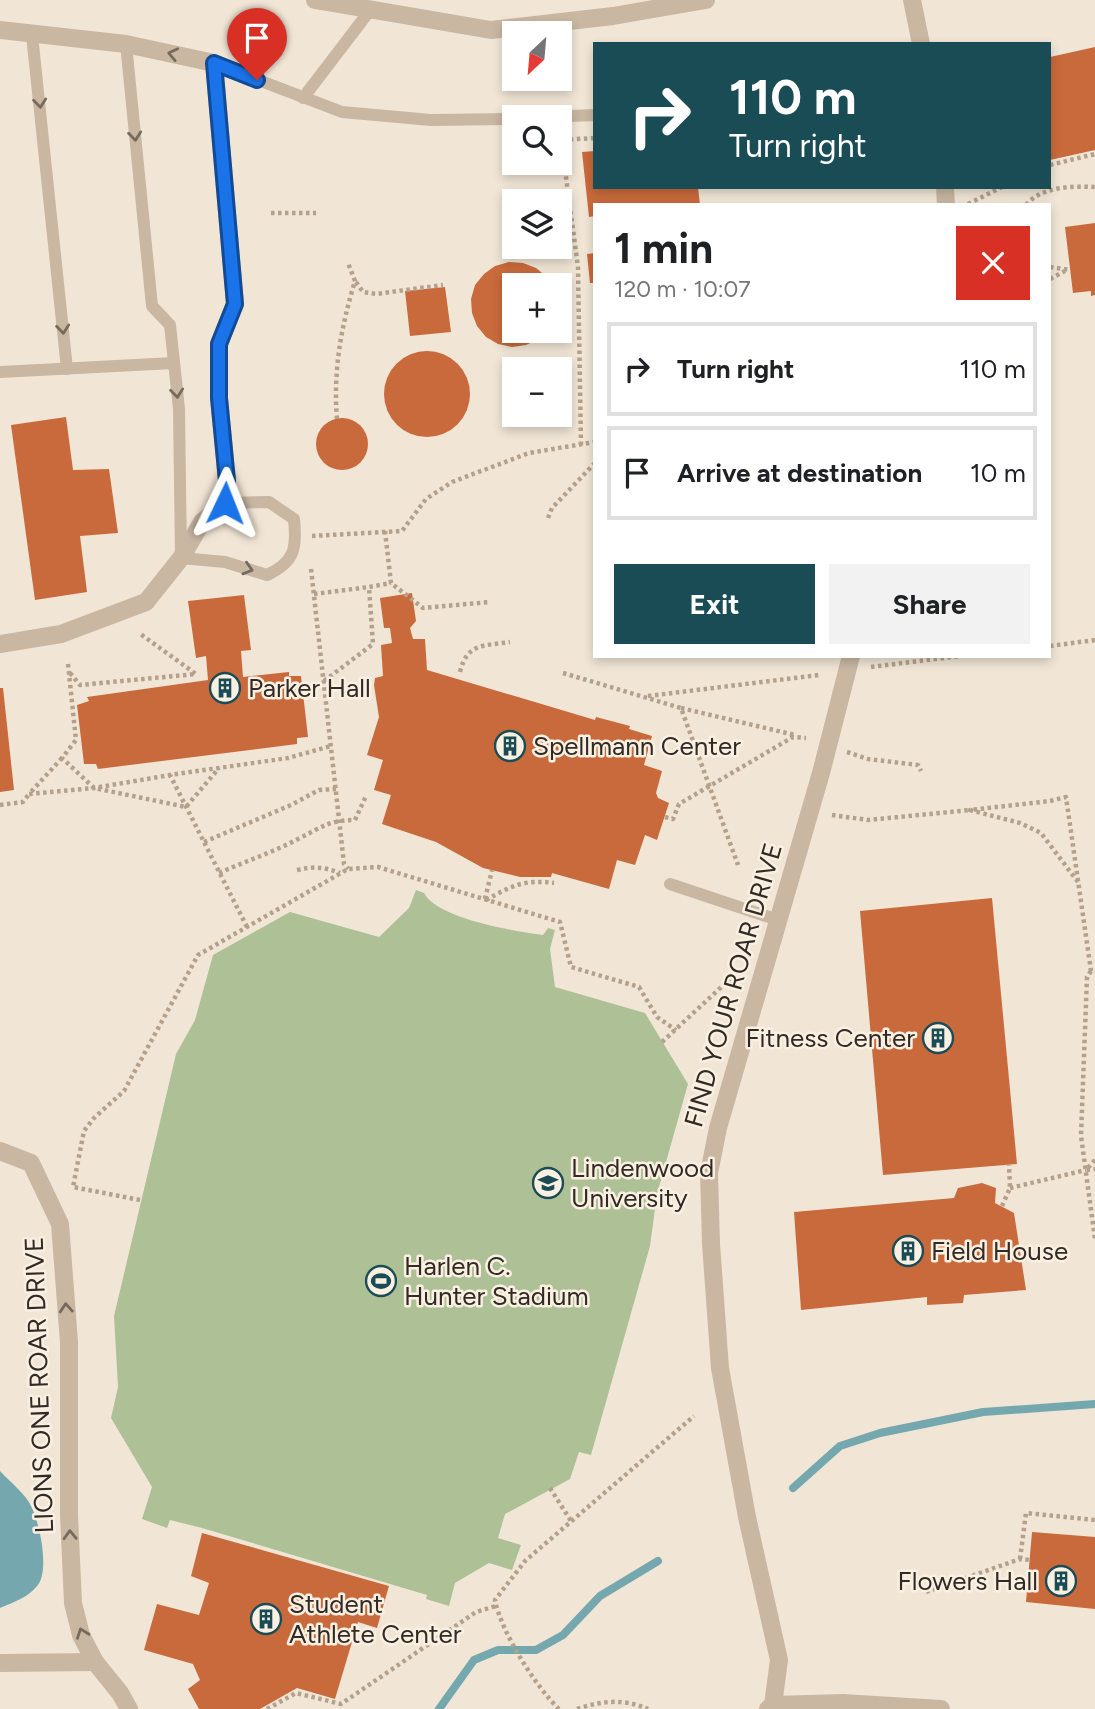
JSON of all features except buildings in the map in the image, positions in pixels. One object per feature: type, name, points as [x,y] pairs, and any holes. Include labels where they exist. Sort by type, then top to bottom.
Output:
[{"type":"street","points":[[315,0],[365,4],[491,30],[613,16],[706,0]]},
{"type":"street","points":[[912,0],[921,42]]},
{"type":"street","points":[[0,30],[126,44],[214,63],[235,304],[219,344],[219,398],[227,481],[225,503],[202,522],[181,558],[146,602],[61,634],[0,644]]},
{"type":"street","name":"FIND YOUR ROAR DRIVE","points":[[770,1707],[779,1660],[747,1517],[720,1368],[709,1172],[718,1128],[821,773],[850,658]]},
{"type":"street","name":"LIONS ONE ROAR DRIVE","points":[[0,1151],[31,1163],[60,1224],[69,1342],[69,1515],[73,1603],[81,1635],[95,1662],[124,1701]]},
{"type":"street","points":[[0,1663],[95,1662]]},
{"type":"street","points":[[770,1707],[843,1703],[942,1709]]},
{"type":"lane","points":[[303,99],[365,4]]},
{"type":"lane","points":[[33,35],[67,369]]},
{"type":"lane","points":[[126,44],[152,306],[170,326],[179,409],[181,558],[225,562],[267,575],[283,568],[292,555],[296,538],[294,519],[269,502],[225,503]]},
{"type":"lane","points":[[214,63],[342,112],[431,120],[502,119]]},
{"type":"lane","points":[[572,116],[593,115]]},
{"type":"lane","points":[[0,372],[174,363]]},
{"type":"lane","points":[[670,884],[778,920]]},
{"type":"path","points":[[581,445],[578,267],[561,141],[593,138]]},
{"type":"path","points":[[1051,165],[1095,154]]},
{"type":"path","points":[[1028,203],[1058,188],[1095,187]]},
{"type":"path","points":[[970,203],[998,189]]},
{"type":"path","points":[[271,213],[316,213]]},
{"type":"path","points":[[348,263],[363,292],[376,294],[443,285]]},
{"type":"path","points":[[1051,267],[1069,270],[1051,279]]},
{"type":"path","points":[[337,419],[337,358],[343,320],[355,281]]},
{"type":"path","points":[[296,538],[402,531],[426,499],[452,482],[528,453],[593,442]]},
{"type":"path","points":[[548,518],[552,508],[593,465]]},
{"type":"path","points":[[385,531],[391,583],[423,608],[490,602]]},
{"type":"path","points":[[311,569],[344,864],[348,869]]},
{"type":"path","points":[[314,594],[391,583]]},
{"type":"path","points":[[324,682],[373,644],[369,587]]},
{"type":"path","points":[[69,671],[80,685],[196,674],[139,633]]},
{"type":"path","points":[[1051,646],[1095,640]]},
{"type":"path","points":[[460,672],[468,651],[510,642]]},
{"type":"path","points":[[868,667],[943,658]]},
{"type":"path","points":[[0,805],[23,802],[76,740],[68,664]]},
{"type":"path","points":[[563,673],[681,708],[806,738],[793,737],[679,804],[673,819],[665,817]]},
{"type":"path","points":[[644,696],[819,675]]},
{"type":"path","points":[[681,708],[738,865]]},
{"type":"path","points":[[29,794],[94,788],[288,758],[331,746]]},
{"type":"path","points":[[842,751],[868,759],[918,765],[921,771]]},
{"type":"path","points":[[62,758],[94,788],[186,807]]},
{"type":"path","points":[[186,807],[220,767]]},
{"type":"path","points":[[170,775],[247,927]]},
{"type":"path","points":[[204,842],[291,805],[319,790],[336,789]]},
{"type":"path","points":[[219,873],[300,838],[321,825],[339,820],[355,820],[366,796]]},
{"type":"path","points":[[828,814],[867,820],[1050,801],[1066,797],[1093,971],[1087,976],[1081,1136],[1095,1239]]},
{"type":"path","points":[[970,810],[1020,823],[1041,833],[1078,882]]},
{"type":"path","points":[[140,1200],[73,1186],[85,1131],[94,1118],[124,1091],[198,955],[348,869],[378,867],[559,922],[571,967],[639,987],[657,1017],[676,1030]]},
{"type":"path","points":[[297,870],[326,868],[341,873]]},
{"type":"path","points":[[485,900],[492,870]]},
{"type":"path","points":[[485,900],[515,883],[554,883]]},
{"type":"path","points":[[662,1042],[730,979]]},
{"type":"path","points":[[1086,1170],[1095,1160]]},
{"type":"path","points":[[1002,1206],[1010,1188],[1009,1165]]},
{"type":"path","points":[[1010,1188],[1095,1169]]},
{"type":"path","points":[[559,1709],[545,1696],[533,1678],[504,1628],[495,1600],[525,1561],[694,1416]]},
{"type":"path","points":[[550,1488],[571,1521]]},
{"type":"path","points":[[1020,1559],[1026,1513],[1095,1520]]},
{"type":"path","points":[[926,1592],[1020,1559],[1030,1560]]},
{"type":"path","points":[[267,1709],[296,1693],[341,1704],[476,1612],[496,1606]]},
{"type":"path","points":[[577,1709],[598,1702],[628,1702],[648,1709]]},
{"type":"green space","name":"Harlen C. Hunter Stadium","points":[[416,890],[424,893],[444,910],[460,917],[543,935],[548,928],[555,930],[550,949],[555,987],[645,1013],[688,1084],[657,1194],[650,1246],[591,1455],[579,1452],[570,1479],[505,1514],[498,1538],[521,1545],[512,1570],[489,1563],[455,1583],[449,1606],[426,1599],[427,1595],[202,1528],[170,1520],[167,1528],[142,1519],[152,1487],[111,1418],[118,1387],[114,1316],[176,1054],[195,1020],[213,955],[290,912],[379,937],[409,908]]},
{"type":"water","points":[[0,1471],[22,1493],[32,1508],[41,1536],[43,1570],[41,1579],[33,1590],[25,1597],[0,1608]]},
{"type":"waterway","points":[[793,1488],[840,1446],[880,1433],[983,1412],[1095,1404]]},
{"type":"waterway","points":[[439,1709],[474,1660],[498,1650],[536,1650],[563,1635],[600,1596],[658,1561]]},
{"type":"place","name":"Parker Hall","points":[[225,688]]},
{"type":"place","name":"Spellmann Center","points":[[510,746]]},
{"type":"place","name":"Fitness Center","points":[[938,1038]]},
{"type":"place","name":"Lindenwood University","points":[[548,1183]]},
{"type":"place","name":"Field House","points":[[908,1251]]},
{"type":"place","name":"Harlen C. Hunter Stadium","points":[[381,1281]]},
{"type":"place","name":"Flowers Hall","points":[[1061,1581]]},
{"type":"place","name":"Student Athlete Center","points":[[266,1619]]},
{"type":"route","points":[[225,503],[227,481],[219,398],[219,344],[235,304],[214,63],[257,80]]}]
